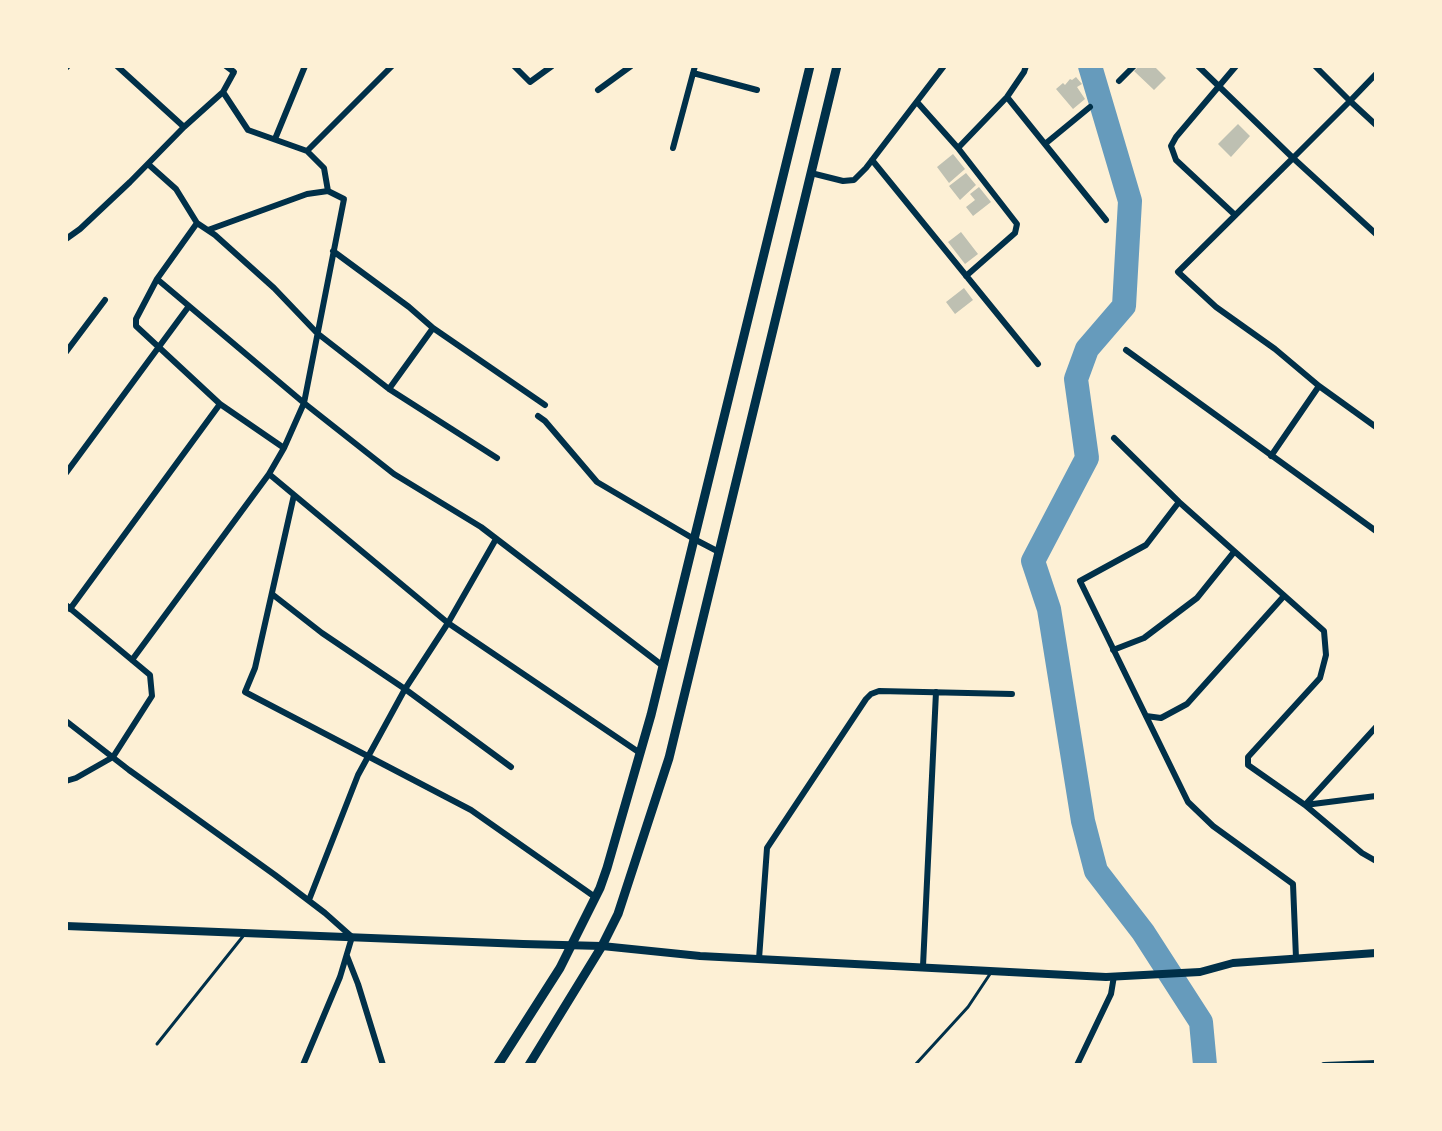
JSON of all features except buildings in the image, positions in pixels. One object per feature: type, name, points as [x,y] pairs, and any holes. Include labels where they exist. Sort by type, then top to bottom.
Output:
[{"type":"highway","points":[[498,1065],[560,968],[607,868],[663,666],[810,66]]},
{"type":"highway","points":[[529,1065],[602,946],[618,914],[669,759],[837,66]]},
{"type":"street","points":[[117,66],[184,128]]},
{"type":"street","points":[[226,66],[234,72]]},
{"type":"street","points":[[68,235],[148,164],[223,92],[234,72],[241,66]]},
{"type":"street","points":[[275,139],[305,66]]},
{"type":"street","points":[[307,151],[392,66]]},
{"type":"street","points":[[514,66],[530,82],[552,66]]},
{"type":"street","points":[[598,90],[631,66]]},
{"type":"street","points":[[811,173],[843,182],[854,180],[944,66]]},
{"type":"street","points":[[958,148],[1007,97],[1026,66]]},
{"type":"street","points":[[1119,81],[1134,66]]},
{"type":"street","points":[[1198,66],[1376,234]]},
{"type":"street","points":[[1235,215],[1176,160],[1171,146],[1236,66]]},
{"type":"street","points":[[1315,66],[1376,125]]},
{"type":"street","points":[[673,148],[694,69],[757,90]]},
{"type":"street","points":[[1376,74],[1178,272],[1216,307],[1376,427]]},
{"type":"street","points":[[223,92],[248,130],[307,151],[324,168],[328,191]]},
{"type":"street","points":[[1007,97],[1106,220]]},
{"type":"street","points":[[917,102],[958,148],[1017,224],[1015,233],[966,276]]},
{"type":"street","points":[[1045,144],[1090,107]]},
{"type":"street","points":[[872,160],[1038,364]]},
{"type":"street","points":[[148,164],[176,189],[197,223],[266,281],[317,333],[389,389],[497,458]]},
{"type":"street","points":[[132,660],[269,474],[284,448],[304,403],[344,199],[328,191],[307,194],[208,230]]},
{"type":"street","points":[[197,223],[157,279],[135,324],[220,404],[284,448]]},
{"type":"street","points":[[333,251],[409,307],[433,328],[545,405]]},
{"type":"street","points":[[157,279],[304,403],[394,474],[480,527],[663,666]]},
{"type":"street","points":[[66,352],[105,300]]},
{"type":"street","points":[[66,473],[189,306]]},
{"type":"street","points":[[389,389],[433,328]]},
{"type":"street","points":[[1126,350],[1376,531]]},
{"type":"street","points":[[1271,456],[1319,386]]},
{"type":"street","points":[[66,781],[76,778],[113,757],[152,696],[150,675],[68,607],[220,404]]},
{"type":"street","points":[[538,416],[545,421],[597,482],[719,552]]},
{"type":"street","points":[[1114,438],[1179,502],[1324,631],[1326,655],[1320,678],[1248,757],[1248,765],[1305,805],[1362,854],[1376,861]]},
{"type":"street","points":[[269,474],[448,623],[640,753]]},
{"type":"street","points":[[294,495],[255,671],[245,692],[471,810],[595,897]]},
{"type":"street","points":[[1179,502],[1146,545],[1080,581],[1188,802],[1213,826],[1293,884],[1296,958]]},
{"type":"street","points":[[309,900],[358,775],[405,689],[448,623],[496,539]]},
{"type":"street","points":[[1113,650],[1144,638],[1197,598],[1234,552]]},
{"type":"street","points":[[272,594],[322,633],[405,689],[511,767]]},
{"type":"street","points":[[1152,726],[1161,718],[1187,704],[1284,596]]},
{"type":"street","points":[[759,959],[767,848],[866,699],[879,691],[1012,694]]},
{"type":"street","points":[[923,966],[936,692]]},
{"type":"street","points":[[1146,716],[1161,718]]},
{"type":"street","points":[[66,721],[129,770],[309,900],[352,938]]},
{"type":"street","points":[[1305,805],[1376,728]]},
{"type":"street","points":[[1305,805],[1376,796]]},
{"type":"street","points":[[66,926],[602,946],[700,956],[1114,976],[1200,972],[1233,963],[1376,953]]},
{"type":"street","points":[[303,1065],[340,977],[352,938]]},
{"type":"street","points":[[346,956],[383,1065]]},
{"type":"street","points":[[1077,1065],[1111,994],[1114,976]]},
{"type":"street","points":[[1325,1065],[1376,1063]]},
{"type":"lane","points":[[157,1044],[246,933]]},
{"type":"lane","points":[[915,1065],[968,1007],[992,971]]},
{"type":"waterway","points":[[1090,66],[1130,201],[1124,306],[1087,349],[1076,379],[1087,458],[1033,561],[1049,609],[1083,821],[1096,871],[1143,932],[1201,1022],[1205,1065]]}]
